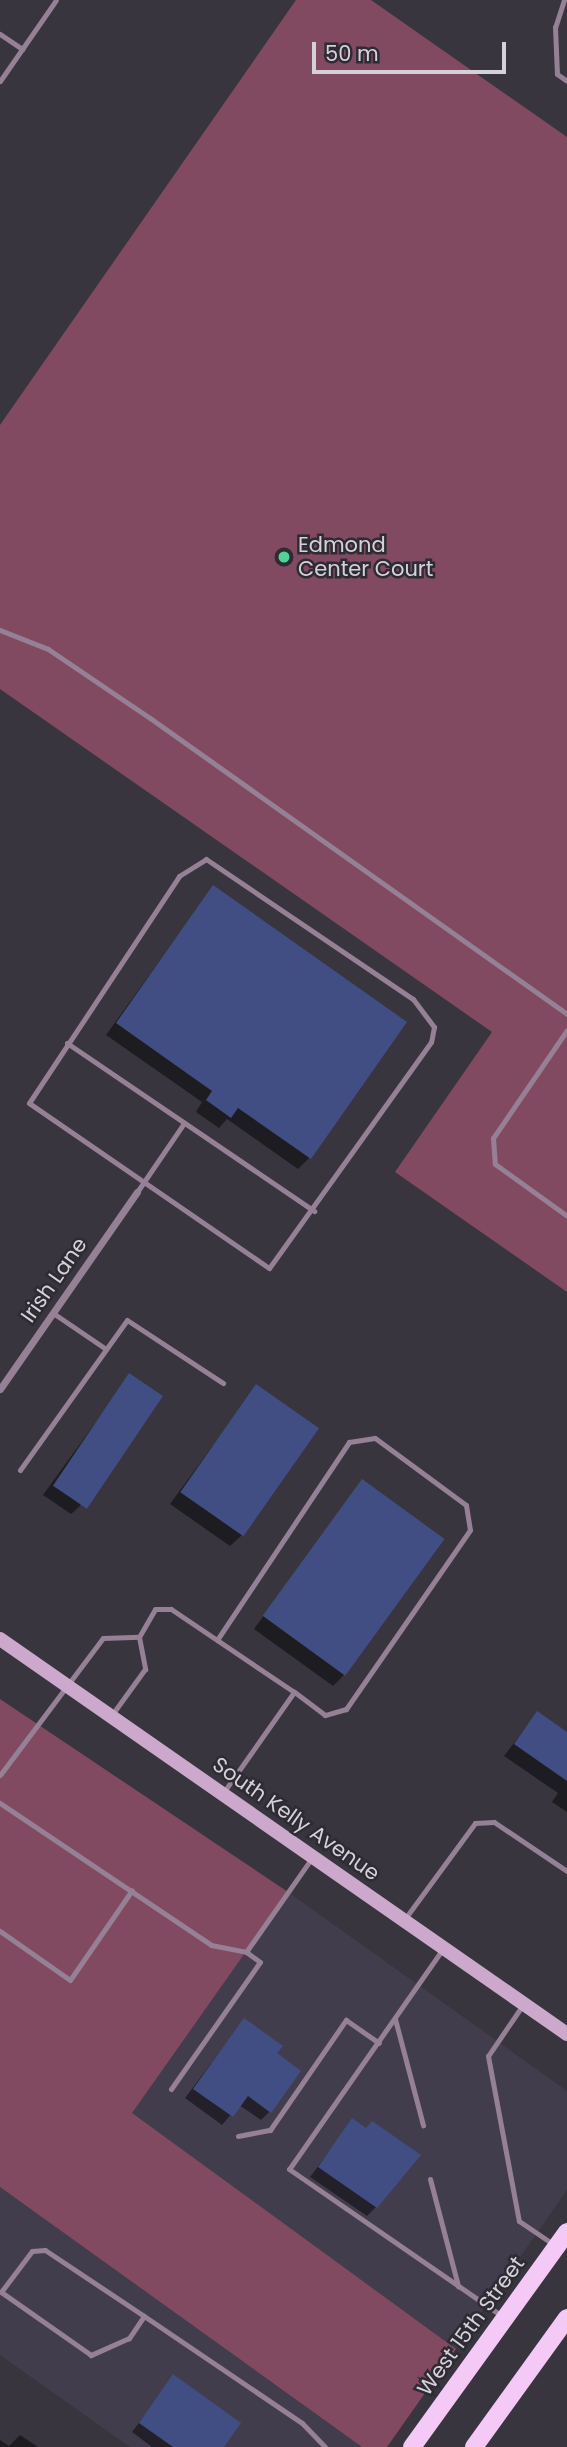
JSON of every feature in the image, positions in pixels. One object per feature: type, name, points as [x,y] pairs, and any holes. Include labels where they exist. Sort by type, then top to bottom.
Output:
[{"type":"main road","name":"South Kelly Avenue","points":[[0,1639],[567,2034]]},
{"type":"main road","name":"West 15th Street","points":[[412,2447],[562,2239]]},
{"type":"main road","points":[[474,2447],[567,2318]]},
{"type":"street","name":"Irish Lane","points":[[0,1389],[140,1188]]},
{"type":"lane","points":[[0,81],[56,0]]},
{"type":"lane","points":[[564,0],[555,27],[557,74],[567,81]]},
{"type":"lane","points":[[0,34],[22,50]]},
{"type":"lane","points":[[0,630],[48,649],[116,695],[567,1014]]},
{"type":"lane","points":[[206,859],[222,866],[413,999],[434,1027],[431,1042],[314,1211],[269,1268],[140,1188],[30,1103],[67,1043],[179,876],[206,859]]},
{"type":"lane","points":[[567,1030],[493,1138],[495,1164],[567,1216]]},
{"type":"lane","points":[[67,1043],[314,1211]]},
{"type":"lane","points":[[140,1188],[184,1123]]},
{"type":"lane","points":[[53,1313],[106,1349]]},
{"type":"lane","points":[[20,1470],[106,1349],[131,1319],[223,1383]]},
{"type":"lane","points":[[111,1716],[145,1669],[139,1637],[155,1609],[171,1609],[325,1715],[346,1709],[470,1530],[466,1506],[375,1438],[349,1442],[217,1640]]},
{"type":"lane","points":[[0,1775],[65,1684],[103,1637],[139,1637]]},
{"type":"lane","points":[[223,1793],[294,1692]]},
{"type":"lane","points":[[0,1803],[211,1945],[246,1952],[260,1962],[171,2089]]},
{"type":"lane","points":[[404,1920],[475,1823],[494,1822],[567,1871]]},
{"type":"lane","points":[[246,1952],[313,1856]]},
{"type":"lane","points":[[0,1931],[70,1980],[132,1890]]},
{"type":"lane","points":[[444,1948],[289,2169],[505,2319]]},
{"type":"lane","points":[[523,2003],[488,2056],[519,2221],[562,2239]]},
{"type":"lane","points":[[395,2019],[423,2125]]},
{"type":"lane","points":[[238,2136],[270,2130],[346,2020],[379,2043]]},
{"type":"lane","points":[[430,2179],[458,2287]]},
{"type":"lane","points":[[144,2316],[129,2338],[92,2355],[1,2292],[32,2251],[46,2250],[144,2316],[302,2423],[325,2447]]},
{"type":"shaded area","name":"Edmond Center Court","points":[[296,0],[371,0],[567,137],[567,1292],[395,1172],[492,1032],[0,689],[0,425]]},
{"type":"shaded area","points":[[0,1699],[288,1892],[132,2113],[456,2349],[387,2447],[362,2447],[0,2187]]},
{"type":"shaded area","points":[[288,1892],[567,2091],[567,2190],[456,2349],[131,2113]]},
{"type":"shaded area","points":[[0,2187],[362,2447],[130,2447],[0,2355]]},
{"type":"building","points":[[213,885],[407,1022],[311,1159],[238,1108],[231,1118],[206,1100],[212,1091],[116,1023]]},
{"type":"building","points":[[129,1373],[163,1396],[87,1509],[53,1486]]},
{"type":"building","points":[[256,1384],[319,1428],[243,1536],[180,1492]]},
{"type":"building","points":[[362,1479],[445,1539],[345,1676],[263,1616]]},
{"type":"building","points":[[537,1711],[567,1732],[567,1781],[514,1744]]},
{"type":"building","points":[[244,2018],[283,2046],[277,2053],[301,2071],[271,2113],[248,2096],[233,2117],[193,2089]]},
{"type":"building","points":[[352,2118],[366,2128],[372,2121],[421,2155],[377,2208],[318,2167]]},
{"type":"building","points":[[173,2374],[241,2423],[224,2447],[173,2447],[139,2423]]},
{"type":"place","name":"Edmond Center Court","points":[[284,557]]}]
